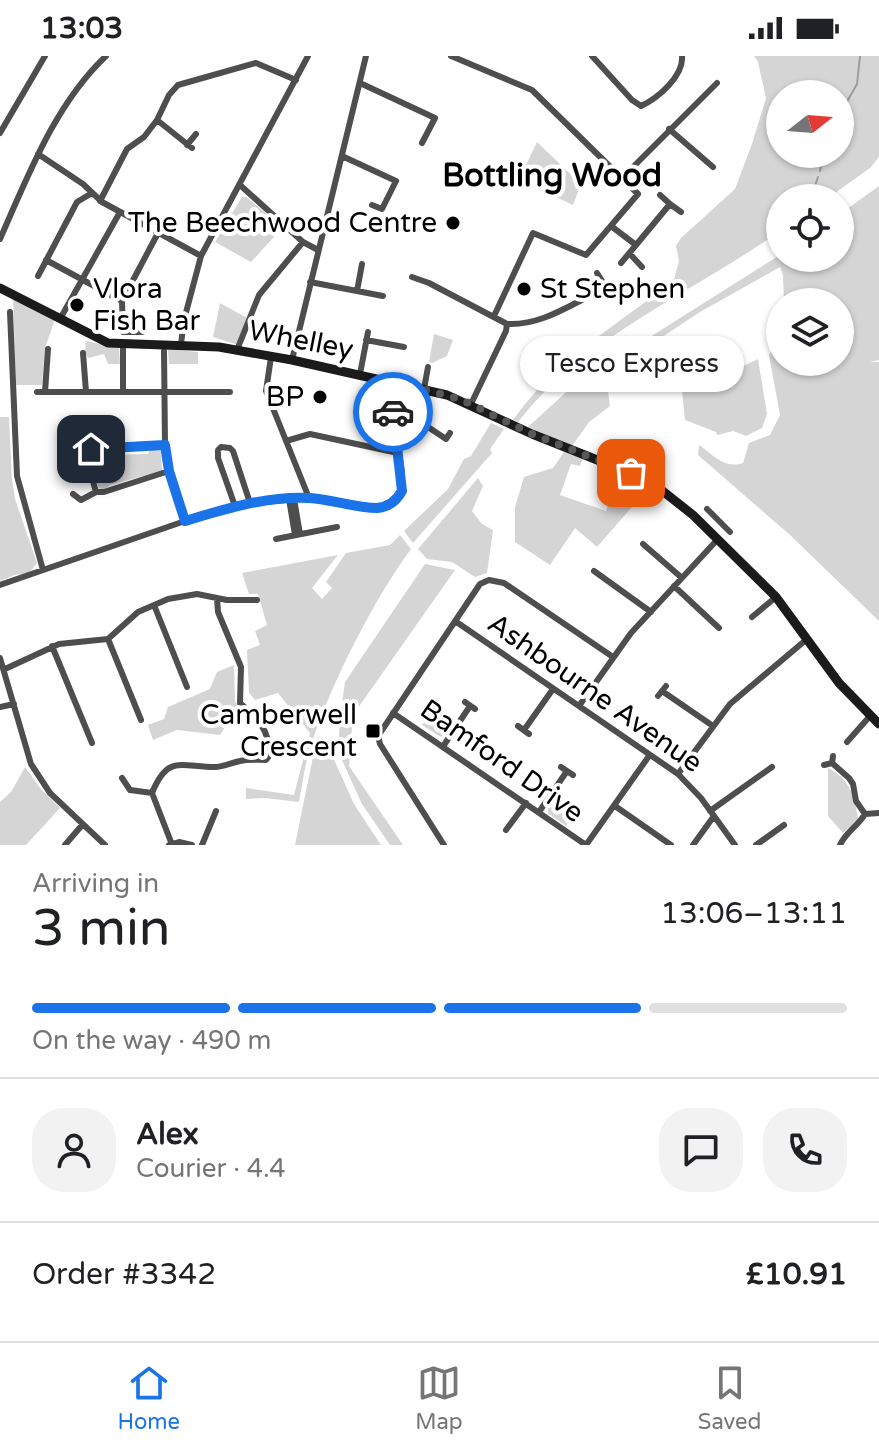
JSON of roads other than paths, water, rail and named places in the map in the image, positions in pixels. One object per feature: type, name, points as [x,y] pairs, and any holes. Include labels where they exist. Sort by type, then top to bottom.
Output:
[{"type":"main road","name":"Whelley","points":[[0,288],[92,337],[123,344],[181,344],[237,350],[424,389],[471,404],[523,431],[650,481],[703,525],[776,597],[839,683],[879,724]]},
{"type":"street","points":[[0,133],[45,56]]},
{"type":"street","points":[[0,239],[38,154],[89,72],[106,56]]},
{"type":"street","points":[[181,344],[201,256],[308,56]]},
{"type":"street","points":[[292,360],[366,56]]},
{"type":"street","points":[[451,56],[532,90],[638,194],[586,255],[533,233],[494,316]]},
{"type":"street","points":[[592,56],[641,106],[677,76],[683,63],[682,56]]},
{"type":"street","points":[[100,201],[127,149],[144,137],[178,85],[256,63],[296,80]]},
{"type":"street","points":[[360,83],[435,118],[422,143]]},
{"type":"street","points":[[622,178],[715,86],[721,95]]},
{"type":"street","points":[[157,120],[190,147],[196,134]]},
{"type":"street","points":[[669,129],[715,166]]},
{"type":"street","points":[[38,154],[83,184],[100,201],[201,256]]},
{"type":"street","points":[[342,156],[396,181],[382,209],[372,205]]},
{"type":"street","points":[[240,185],[303,242],[318,250]]},
{"type":"street","points":[[38,276],[77,202],[92,193]]},
{"type":"street","points":[[660,195],[681,212]]},
{"type":"street","points":[[621,263],[670,204]]},
{"type":"street","points":[[60,319],[120,212]]},
{"type":"street","points":[[611,226],[636,245]]},
{"type":"street","points":[[142,332],[123,332],[122,301],[158,233]]},
{"type":"street","points":[[237,350],[259,295],[303,242]]},
{"type":"street","points":[[630,254],[642,267]]},
{"type":"street","points":[[46,260],[122,301]]},
{"type":"street","points":[[357,291],[362,264]]},
{"type":"street","points":[[412,277],[507,324],[525,325],[607,290],[597,273]]},
{"type":"street","points":[[310,282],[383,296]]},
{"type":"street","points":[[10,312],[18,486],[43,570]]},
{"type":"street","points":[[471,404],[507,324]]},
{"type":"street","points":[[360,374],[367,336],[403,345]]},
{"type":"street","points":[[123,344],[123,392]]},
{"type":"street","points":[[45,392],[48,349]]},
{"type":"street","points":[[164,351],[165,445],[169,471],[185,521]]},
{"type":"street","points":[[83,353],[86,392]]},
{"type":"street","points":[[271,357],[266,391],[309,498]]},
{"type":"street","points":[[424,389],[428,367]]},
{"type":"street","points":[[0,585],[235,506],[309,498],[376,508],[387,506],[402,491],[393,411],[399,383]]},
{"type":"street","points":[[0,392],[12,392]]},
{"type":"street","points":[[37,392],[230,392]]},
{"type":"street","points":[[394,428],[422,423],[447,438]]},
{"type":"street","points":[[286,441],[310,434],[398,453]]},
{"type":"street","points":[[66,443],[91,449],[165,445]]},
{"type":"street","points":[[235,506],[218,458],[221,447],[233,451],[250,503]]},
{"type":"street","points":[[91,449],[90,471],[96,492]]},
{"type":"street","points":[[77,508],[81,500],[96,492],[169,471]]},
{"type":"street","points":[[73,494],[81,500]]},
{"type":"street","points":[[292,499],[298,534]]},
{"type":"street","points":[[707,509],[730,532]]},
{"type":"street","points":[[703,525],[713,515]]},
{"type":"street","points":[[276,539],[337,527]]},
{"type":"street","points":[[579,706],[613,657],[718,539]]},
{"type":"street","points":[[643,544],[682,578]]},
{"type":"street","points":[[594,571],[651,612]]},
{"type":"street","points":[[444,845],[380,744],[381,729],[480,584],[497,580],[613,657]]},
{"type":"street","points":[[674,586],[719,628]]},
{"type":"street","points":[[5,669],[52,646],[108,639],[138,612],[188,594],[257,600]]},
{"type":"street","points":[[752,617],[776,597]]},
{"type":"street","points":[[192,845],[170,844],[152,793],[159,777],[171,766],[221,766],[268,758],[265,729],[240,703],[241,667],[218,612],[217,598]]},
{"type":"street","points":[[154,605],[183,684]]},
{"type":"street","name":"Ashbourne Avenue","points":[[455,621],[692,785],[735,845]]},
{"type":"street","points":[[108,639],[137,716]]},
{"type":"street","points":[[678,774],[730,704],[807,639]]},
{"type":"street","points":[[52,646],[88,740]]},
{"type":"street","points":[[0,658],[35,771],[50,793],[105,845]]},
{"type":"street","points":[[524,730],[553,689]]},
{"type":"street","points":[[662,691],[713,726]]},
{"type":"street","points":[[0,707],[14,704]]},
{"type":"street","points":[[444,745],[470,706]]},
{"type":"street","name":"Bamford Drive","points":[[393,713],[586,845]]},
{"type":"street","points":[[847,742],[870,716]]},
{"type":"street","points":[[586,845],[649,756]]},
{"type":"street","points":[[829,761],[849,778],[856,801],[865,814]]},
{"type":"street","points":[[693,845],[712,813],[767,769]]},
{"type":"street","points":[[539,812],[567,771]]},
{"type":"street","points":[[122,778],[130,790],[152,793]]},
{"type":"street","points":[[506,830],[526,803]]},
{"type":"street","points":[[615,806],[671,845]]},
{"type":"street","points":[[865,814],[879,813]]},
{"type":"street","points":[[840,845],[865,814]]},
{"type":"street","points":[[202,845],[216,816]]},
{"type":"street","points":[[65,845],[83,824]]},
{"type":"street","points":[[756,845],[781,830]]},
{"type":"waterway","points":[[854,89],[860,56]]},
{"type":"waterway","points":[[816,184],[818,177]]},
{"type":"place","name":"The Beechwood Centre","points":[[453,223]]},
{"type":"place","name":"St Stephen","points":[[524,289]]},
{"type":"place","name":"Vlora Fish Bar","points":[[77,305]]},
{"type":"place","name":"BP","points":[[320,397]]},
{"type":"place","name":"Tesco Express","points":[[631,473]]},
{"type":"place","name":"Camberwell Crescent","points":[[373,731]]},
{"type":"district","name":"Bottling Wood","points":[[552,176]]}]
